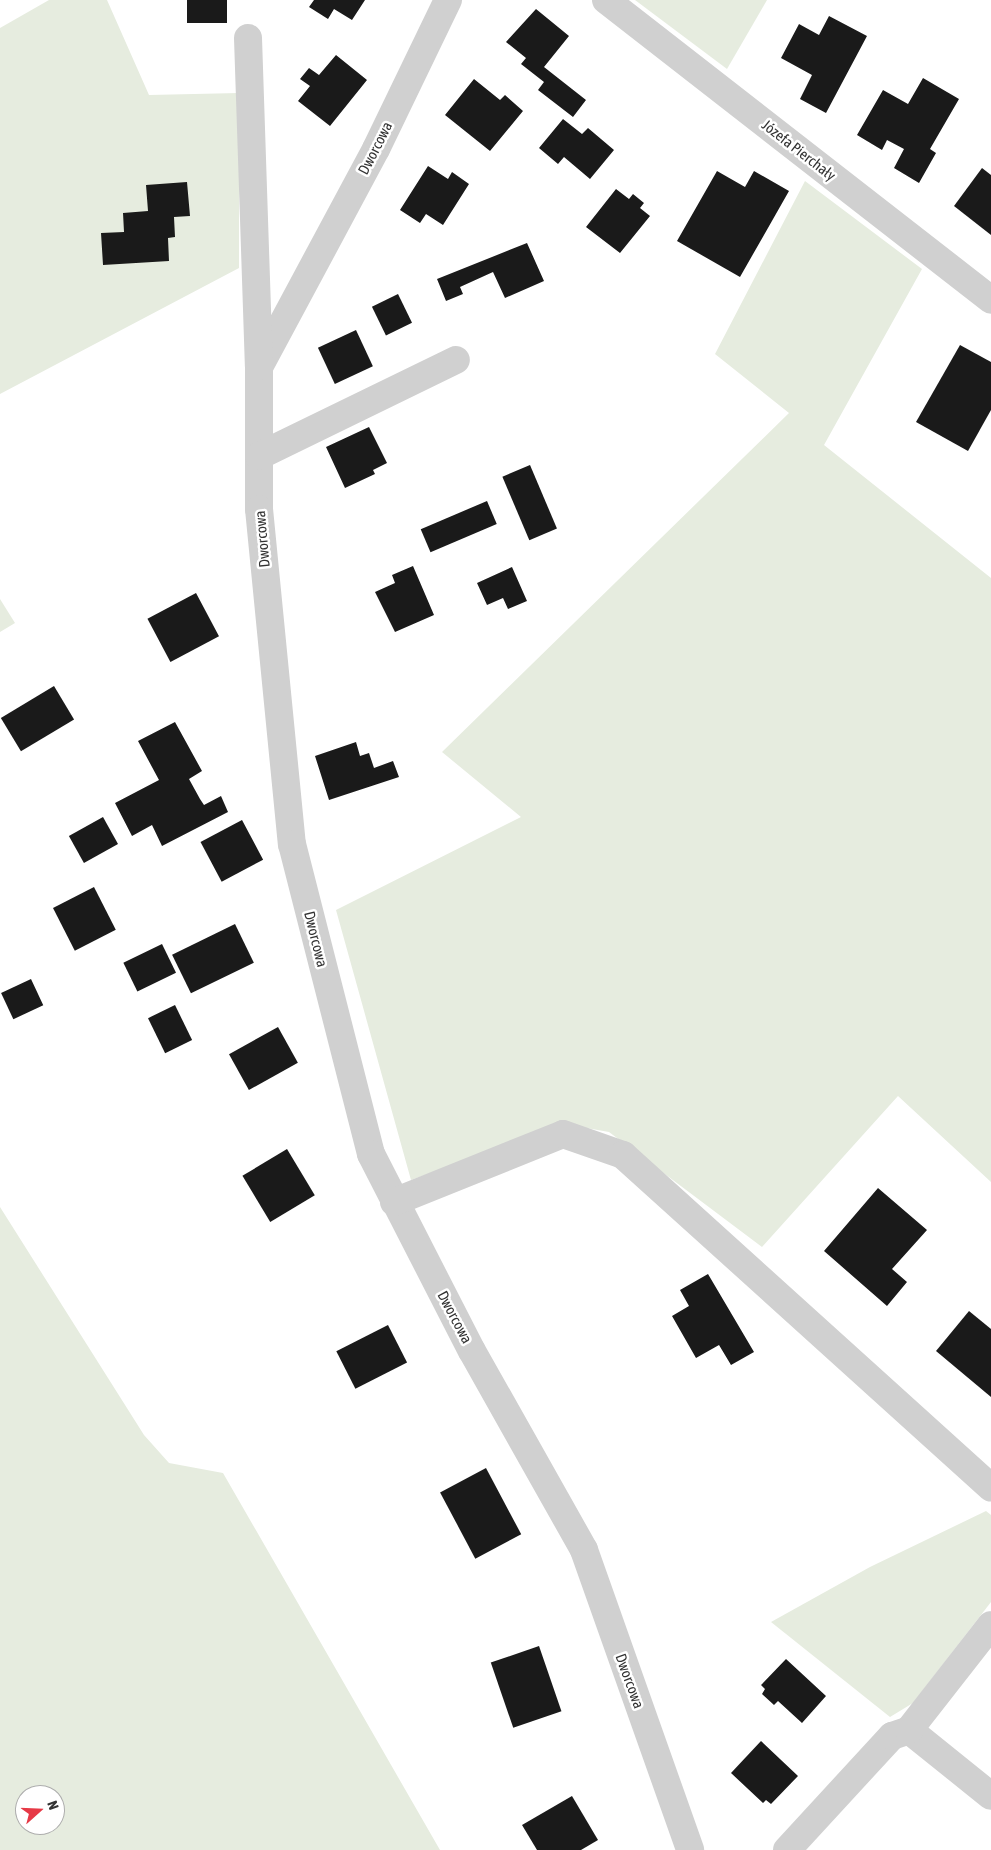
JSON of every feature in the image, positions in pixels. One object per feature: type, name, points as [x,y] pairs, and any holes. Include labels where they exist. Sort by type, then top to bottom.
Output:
[{"type":"street","name":"Dworcowa","points":[[448,0],[376,149],[259,367],[259,509],[292,844],[371,1154],[394,1202],[584,1550],[690,1850]]},
{"type":"street","name":"Józefa Pierchały","points":[[606,0],[991,300]]},
{"type":"street","points":[[248,38],[259,367]]},
{"type":"street","points":[[259,456],[456,360]]},
{"type":"street","points":[[394,1202],[563,1134],[623,1155],[991,1488]]},
{"type":"street","points":[[787,1850],[892,1736],[909,1730],[991,1625]]},
{"type":"street","points":[[909,1730],[991,1796]]},
{"type":"shaded area","points":[[49,0],[107,0],[149,95],[239,93],[239,268],[0,394],[0,28]]},
{"type":"shaded area","points":[[635,0],[767,0],[727,69]]},
{"type":"shaded area","points":[[805,181],[922,269],[824,445],[991,578],[991,1182],[898,1096],[762,1247],[609,1132],[564,1124],[411,1180],[336,910],[521,817],[442,752],[789,413],[715,354]]},
{"type":"shaded area","points":[[0,599],[15,623],[0,632]]},
{"type":"shaded area","points":[[0,1207],[144,1435],[169,1463],[223,1473],[440,1850],[0,1850]]},
{"type":"shaded area","points":[[986,1511],[991,1515],[991,1602],[913,1703],[890,1717],[771,1622],[870,1567]]},
{"type":"building","points":[[187,0],[227,0],[227,23],[187,23]]},
{"type":"building","points":[[314,0],[365,0],[352,20],[334,9],[328,19],[309,7]]},
{"type":"building","points":[[536,9],[569,36],[544,67],[586,100],[573,117],[538,90],[544,82],[521,64],[526,58],[506,42]]},
{"type":"building","points":[[829,16],[867,36],[826,113],[800,99],[812,75],[781,58],[799,24],[819,35]]},
{"type":"building","points":[[336,55],[367,80],[330,126],[298,101],[310,86],[300,79],[309,68],[319,75]]},
{"type":"building","points":[[923,78],[959,99],[930,149],[936,153],[919,183],[894,168],[904,149],[887,140],[882,150],[857,135],[883,90],[908,104]]},
{"type":"building","points":[[474,79],[500,100],[505,95],[523,111],[490,151],[445,115]]},
{"type":"building","points":[[563,119],[582,134],[588,128],[614,150],[590,179],[564,157],[558,164],[539,148]]},
{"type":"building","points":[[428,166],[448,179],[452,172],[469,184],[443,225],[426,214],[420,223],[400,210]]},
{"type":"building","points":[[982,168],[991,175],[991,235],[954,206]]},
{"type":"building","points":[[717,171],[745,187],[754,171],[789,191],[740,277],[677,241]]},
{"type":"building","points":[[187,182],[190,216],[174,217],[175,237],[168,238],[169,261],[103,265],[101,233],[124,232],[123,213],[148,211],[146,185]]},
{"type":"building","points":[[616,189],[629,199],[633,194],[644,203],[640,208],[650,216],[620,253],[586,227]]},
{"type":"building","points":[[527,243],[544,281],[505,298],[493,272],[460,287],[463,294],[446,301],[437,279]]},
{"type":"building","points":[[398,294],[412,323],[386,335],[372,307]]},
{"type":"building","points":[[356,330],[373,366],[335,384],[318,348]]},
{"type":"building","points":[[960,345],[991,362],[991,410],[968,451],[916,422]]},
{"type":"building","points":[[369,427],[387,463],[373,470],[375,474],[345,488],[326,447]]},
{"type":"building","points":[[530,465],[557,529],[529,540],[502,477]]},
{"type":"building","points":[[487,501],[497,524],[430,552],[421,529]]},
{"type":"building","points":[[413,566],[434,615],[395,632],[375,592],[395,583],[392,575]]},
{"type":"building","points":[[512,567],[527,601],[508,609],[503,598],[487,605],[477,583]]},
{"type":"building","points":[[196,593],[219,636],[170,662],[147,619]]},
{"type":"building","points":[[54,686],[74,719],[21,751],[1,718]]},
{"type":"building","points":[[175,722],[202,771],[189,779],[200,799],[204,805],[221,796],[228,812],[162,846],[152,825],[132,836],[115,803],[159,780],[138,741]]},
{"type":"building","points":[[356,742],[360,756],[369,753],[374,768],[393,761],[399,777],[329,800],[315,756]]},
{"type":"building","points":[[103,817],[118,844],[84,863],[69,836]]},
{"type":"building","points":[[242,820],[263,860],[222,882],[201,842]]},
{"type":"building","points":[[94,887],[116,930],[75,951],[53,908]]},
{"type":"building","points":[[235,924],[254,963],[191,993],[172,955]]},
{"type":"building","points":[[162,944],[176,973],[137,992],[123,963]]},
{"type":"building","points":[[31,979],[43,1005],[13,1019],[1,993]]},
{"type":"building","points":[[175,1005],[192,1040],[165,1053],[148,1018]]},
{"type":"building","points":[[278,1027],[298,1063],[249,1090],[229,1054]]},
{"type":"building","points":[[287,1149],[315,1195],[270,1222],[242,1176]]},
{"type":"building","points":[[878,1188],[927,1230],[892,1269],[907,1282],[887,1306],[824,1251]]},
{"type":"building","points":[[708,1274],[754,1352],[731,1365],[719,1345],[696,1358],[672,1316],[689,1306],[680,1290]]},
{"type":"building","points":[[969,1311],[991,1329],[991,1397],[936,1351]]},
{"type":"building","points":[[388,1325],[407,1362],[355,1389],[336,1351]]},
{"type":"building","points":[[486,1468],[521,1534],[475,1559],[440,1492]]},
{"type":"building","points":[[539,1646],[561,1711],[513,1728],[491,1663]]},
{"type":"building","points":[[786,1659],[826,1696],[802,1723],[778,1701],[774,1705],[762,1694],[765,1689],[761,1685]]},
{"type":"building","points":[[761,1741],[798,1776],[771,1804],[766,1800],[763,1803],[731,1773]]},
{"type":"building","points":[[572,1796],[598,1840],[581,1850],[537,1850],[522,1825]]}]
